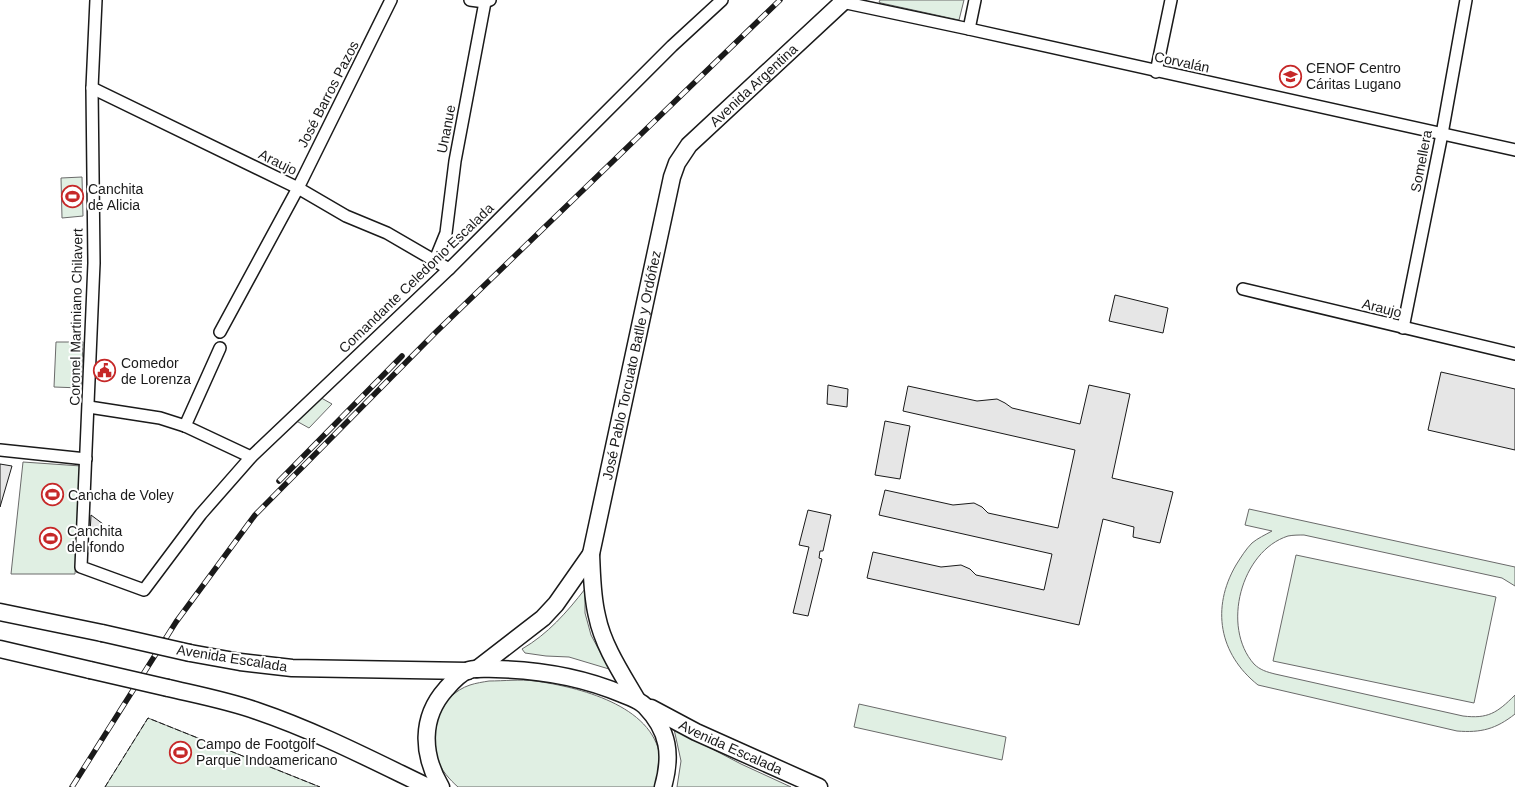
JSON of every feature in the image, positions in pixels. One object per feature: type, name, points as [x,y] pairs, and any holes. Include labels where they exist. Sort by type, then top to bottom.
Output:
[{"type":"main road","name":"Avenida Argentina","points":[[672,177],[677,163],[689,144],[844,1]]},
{"type":"main road","name":"José Pablo Torcuato Batlle y Ordóñez","points":[[663,787],[668,768],[667,745],[659,723],[641,703],[613,657],[597,618],[591,554],[672,177]]},
{"type":"main road","name":"José Pablo Torcuato Batlle y Ordóñez","points":[[441,787],[431,770],[426,751],[426,732],[430,713],[439,696],[452,682],[473,670],[543,618],[561,598],[591,554]]},
{"type":"main road","name":"Avenida Escalada","points":[[0,612],[240,662],[292,668],[518,670],[559,675],[599,684],[641,703],[696,732],[819,787]]},
{"type":"main road","points":[[0,650],[255,710],[292,723],[428,787]]},
{"type":"street","name":"Coronel Martiniano Chilavert","points":[[96,0],[92,88],[94,263],[81,567],[144,590]]},
{"type":"street","name":"José Barros Pazos","points":[[220,332],[298,188],[391,0]]},
{"type":"street","points":[[470,0],[488,1]]},
{"type":"street","name":"Comandante Celedonio Escalada","points":[[144,590],[201,514],[251,458],[449,269],[672,46],[722,0]]},
{"type":"street","points":[[969,29],[974,0]]},
{"type":"street","points":[[1156,72],[1171,0]]},
{"type":"street","name":"Somellera","points":[[1403,328],[1442,134],[1466,0]]},
{"type":"street","name":"Unanue","points":[[435,260],[446,232],[455,161],[488,1]]},
{"type":"street","name":"Corvalán","points":[[844,1],[1156,72],[1515,150]]},
{"type":"street","name":"Araujo","points":[[92,88],[298,188],[346,216],[387,232],[449,269]]},
{"type":"street","name":"Araujo","points":[[1243,289],[1515,354]]},
{"type":"street","points":[[185,426],[220,348]]},
{"type":"street","points":[[89,407],[160,418],[185,426],[251,458]]},
{"type":"street","points":[[0,450],[86,459]]},
{"type":"green space","points":[[880,0],[964,0],[959,20],[881,3],[879,2]]},
{"type":"green space","name":"Canchita de Alicia","points":[[82,177],[83,216],[62,218],[61,178]]},
{"type":"green space","points":[[56,342],[83,342],[81,388],[54,387]]},
{"type":"green space","points":[[316,395],[332,404],[309,428],[291,418]]},
{"type":"green space","points":[[23,462],[81,466],[75,574],[11,574]]},
{"type":"green space","points":[[1249,509],[1515,567],[1515,586],[1502,578],[1304,535],[1288,536],[1272,544],[1258,557],[1248,573],[1241,592],[1238,611],[1239,630],[1244,648],[1256,666],[1275,674],[1463,716],[1479,717],[1492,713],[1515,695],[1515,714],[1488,729],[1457,731],[1258,685],[1245,673],[1227,645],[1223,630],[1222,614],[1223,598],[1228,581],[1236,565],[1252,543],[1272,531],[1245,525]]},
{"type":"green space","points":[[1296,555],[1496,597],[1474,703],[1273,661]]},
{"type":"green space","points":[[585,589],[585,613],[591,635],[609,669],[569,657],[525,653],[522,649],[540,637],[556,622]]},
{"type":"green space","points":[[524,680],[572,688],[611,702],[629,712],[644,724],[654,739],[660,757],[660,772],[656,787],[458,787],[446,774],[437,759],[434,737],[438,715],[451,697],[460,690],[470,685],[489,681]]},
{"type":"green space","points":[[859,704],[1006,737],[1002,760],[854,727]]},
{"type":"green space","name":"Campo de Footgolf Parque Indoamericano","points":[[148,718],[320,787],[105,787]]},
{"type":"green space","points":[[674,729],[741,764],[791,787],[677,787],[681,761]]},
{"type":"building","points":[[1115,295],[1168,308],[1163,333],[1109,321]]},
{"type":"building","points":[[1441,372],[1515,389],[1515,450],[1428,430]]},
{"type":"building","points":[[828,385],[848,389],[847,407],[827,404]]},
{"type":"building","points":[[1089,385],[1130,394],[1112,478],[1173,492],[1160,543],[1133,537],[1134,527],[1103,519],[1079,625],[867,578],[873,552],[941,567],[961,565],[970,569],[976,575],[1044,590],[1052,554],[879,515],[885,490],[953,505],[974,503],[988,513],[1058,528],[1075,450],[903,411],[908,386],[977,401],[997,399],[1012,408],[1080,424]]},
{"type":"building","points":[[885,421],[910,426],[900,479],[875,475]]},
{"type":"building","points":[[0,464],[12,466],[0,507]]},
{"type":"building","points":[[808,510],[831,515],[823,551],[820,551],[819,558],[822,559],[808,616],[793,613],[809,547],[799,545]]},
{"type":"building","points":[[91,515],[103,524],[90,534]]},
{"type":"railway","points":[[72,787],[176,622],[255,515],[435,333],[780,0]]},
{"type":"railway","points":[[279,481],[402,356]]},
{"type":"fence","points":[[105,787],[148,718],[320,787]]},
{"type":"place","name":"CENOF Centro Cáritas Lugano","points":[[1290,76]]},
{"type":"place","name":"Canchita de Alicia","points":[[72,197]]},
{"type":"place","name":"Comedor de Lorenza","points":[[105,371]]},
{"type":"place","name":"Cancha de Voley","points":[[52,495]]},
{"type":"place","name":"Canchita del fondo","points":[[51,539]]},
{"type":"place","name":"Campo de Footgolf Parque Indoamericano","points":[[180,752]]}]
